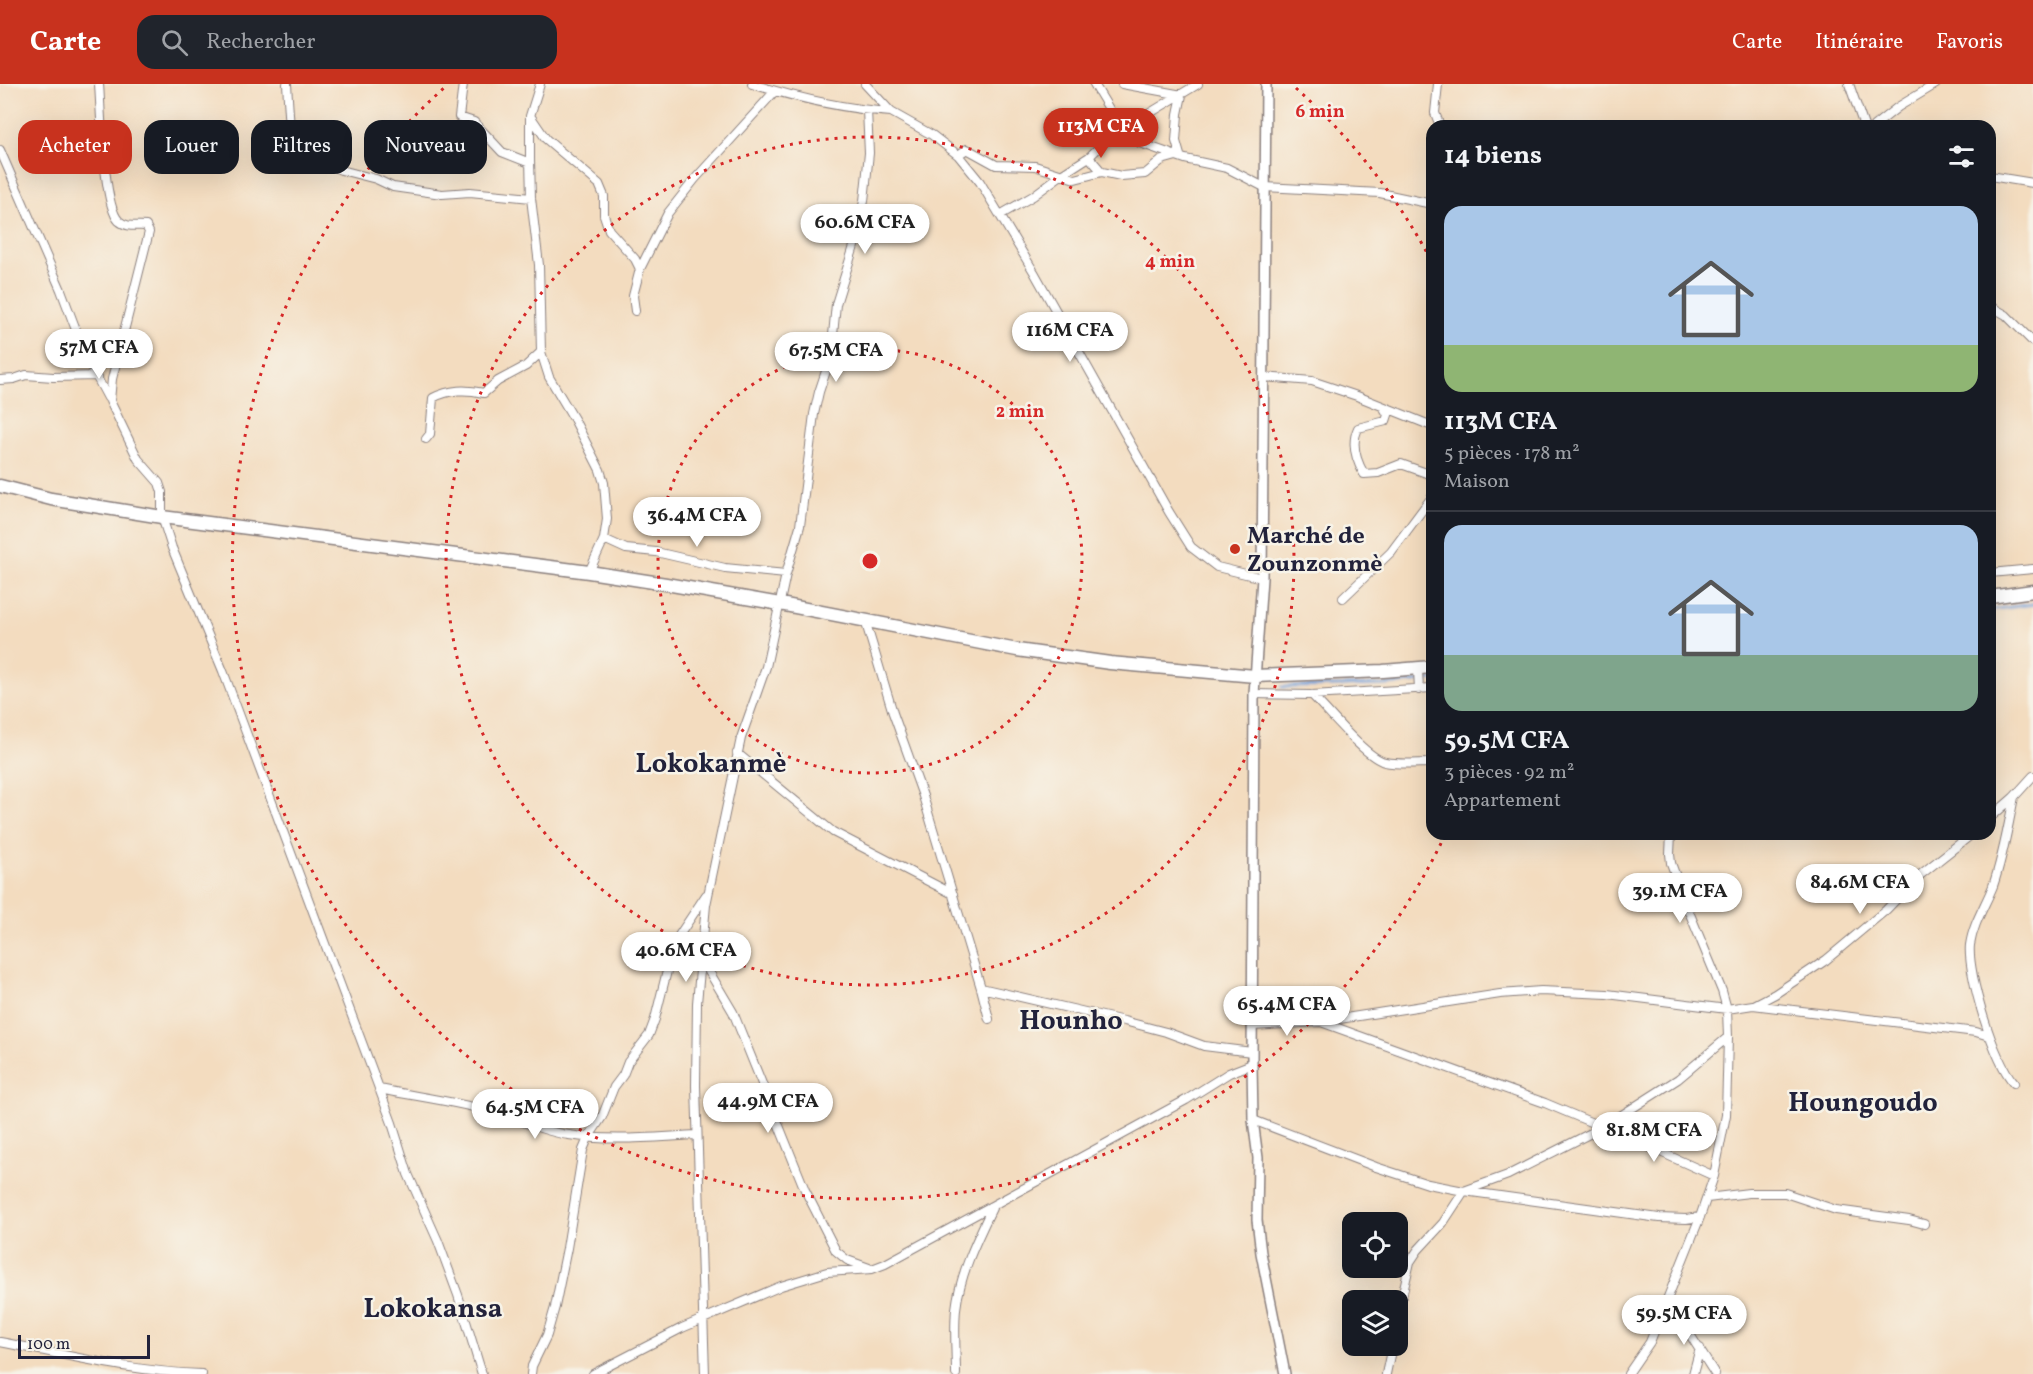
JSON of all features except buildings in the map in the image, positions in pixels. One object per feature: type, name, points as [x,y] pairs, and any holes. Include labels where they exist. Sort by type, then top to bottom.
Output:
[{"type":"main road","points":[[0,486],[51,499],[162,517],[589,572],[780,604],[1017,650],[1075,658],[1160,669],[1255,676],[1419,680],[1426,673]]},
{"type":"main road","points":[[1996,596],[2033,591]]},
{"type":"street","points":[[99,84],[110,205],[113,213],[122,223],[131,226],[146,226],[149,232],[112,379],[110,401]]},
{"type":"street","points":[[287,84],[290,129],[294,141],[300,148],[341,170],[376,179],[393,187],[442,194],[470,192],[531,198]]},
{"type":"street","points":[[463,84],[459,117],[474,122],[502,152],[530,163]]},
{"type":"street","points":[[540,84],[530,116],[530,163],[531,198],[539,265],[541,352],[549,377],[574,419],[600,470],[604,483],[607,519],[604,539],[589,572]]},
{"type":"street","points":[[752,84],[867,111],[891,112]]},
{"type":"street","points":[[865,84],[891,112],[932,135],[958,155],[980,183],[1191,547],[1217,567],[1262,578]]},
{"type":"street","points":[[1094,84],[1120,128],[1140,144],[1175,156],[1227,168],[1264,187],[1380,193],[1426,203]]},
{"type":"street","points":[[1122,84],[1182,95]]},
{"type":"street","points":[[1000,215],[1033,196],[1089,157],[1120,128],[1145,117],[1198,84]]},
{"type":"street","points":[[1266,84],[1262,578],[1254,693],[1251,1064],[1253,1120],[1258,1158],[1257,1220],[1261,1253],[1285,1374]]},
{"type":"street","points":[[1438,84],[1435,113],[1438,120]]},
{"type":"street","points":[[1849,84],[1862,120]]},
{"type":"street","points":[[1882,120],[1936,84]]},
{"type":"street","points":[[635,311],[633,296],[640,269],[668,213],[695,179],[775,91]]},
{"type":"street","points":[[958,155],[968,149],[996,165],[1035,166],[1075,179],[1102,172],[1121,176],[1145,174],[1162,160],[1180,155],[1176,141],[1182,95]]},
{"type":"street","points":[[705,1374],[697,1135],[697,1014],[709,892],[737,753],[766,667],[786,574],[802,514],[814,414],[831,356],[836,303],[855,243],[864,201],[869,153],[867,111]]},
{"type":"street","points":[[530,116],[546,139],[599,184],[604,196],[604,215],[609,230],[635,259],[640,269]]},
{"type":"street","points":[[0,150],[61,290],[87,359],[138,459],[159,483],[162,492],[162,517],[172,548],[223,671],[379,1089],[408,1174],[446,1262],[482,1374]]},
{"type":"street","points":[[1089,157],[1102,172]]},
{"type":"street","points":[[1996,177],[2033,183]]},
{"type":"street","points":[[1996,310],[2014,322],[2033,342]]},
{"type":"street","points":[[426,439],[429,434],[433,398],[457,390],[484,393],[498,381],[526,366],[541,352]]},
{"type":"street","points":[[0,380],[26,375],[53,377],[96,375]]},
{"type":"street","points":[[1263,376],[1312,381],[1426,424]]},
{"type":"street","points":[[1384,408],[1388,415],[1386,421],[1358,428],[1354,435],[1356,461],[1364,474],[1378,473],[1401,464],[1426,473]]},
{"type":"street","points":[[1343,598],[1391,552],[1426,505]]},
{"type":"street","points":[[604,539],[626,549],[656,552],[725,568],[786,574]]},
{"type":"street","points":[[1996,572],[2033,569]]},
{"type":"street","points":[[865,620],[893,713],[923,796],[989,1019]]},
{"type":"street","points":[[1254,693],[1312,695],[1419,680],[1426,684]]},
{"type":"street","points":[[1312,695],[1360,746],[1379,760],[1396,763],[1426,763]]},
{"type":"street","points":[[737,753],[833,832],[953,894]]},
{"type":"street","points":[[1996,813],[2033,776]]},
{"type":"street","points":[[2014,797],[1999,868],[1992,889],[1975,924],[1970,949],[1974,976],[1989,1036],[1999,1060],[2014,1083]]},
{"type":"street","points":[[1628,1374],[1650,1342],[1700,1217],[1714,1176],[1726,1115],[1727,1009],[1671,863],[1671,840]]},
{"type":"street","points":[[1753,1005],[1775,994],[1826,960],[1886,910],[1920,875],[1964,840]]},
{"type":"street","points":[[531,1374],[537,1355],[548,1335],[554,1314],[583,1150],[602,1117],[628,1062],[642,1047],[649,1035],[674,943],[709,892]]},
{"type":"street","points":[[701,958],[733,1012],[805,1190],[836,1251],[847,1260],[872,1269]]},
{"type":"street","points":[[981,988],[1124,1021],[1166,1032],[1204,1046],[1251,1052]]},
{"type":"street","points":[[1252,1026],[1320,1022],[1500,994],[1541,991],[1618,995],[1727,1009],[1753,1005],[1976,1032],[1989,1036]]},
{"type":"street","points":[[1320,1022],[1545,1103],[1714,1176]]},
{"type":"street","points":[[1404,1290],[1410,1262],[1443,1222],[1464,1191],[1508,1175],[1603,1127],[1678,1079],[1728,1037]]},
{"type":"street","points":[[593,1374],[703,1319],[781,1286],[837,1270],[872,1269],[885,1264],[1186,1100],[1228,1073],[1251,1064]]},
{"type":"street","points":[[379,1089],[499,1113],[542,1129],[567,1135],[588,1138],[697,1135]]},
{"type":"street","points":[[1253,1120],[1428,1184],[1659,1218],[1700,1217]]},
{"type":"street","points":[[1707,1198],[1749,1193],[1785,1193],[1836,1209],[1924,1224]]},
{"type":"street","points":[[956,1374],[956,1309],[959,1292],[976,1242],[992,1207]]},
{"type":"street","points":[[1664,1308],[1682,1322],[1716,1374]]},
{"type":"street","points":[[0,1342],[103,1364],[171,1373],[202,1374]]},
{"type":"street","points":[[1693,1374],[1700,1348]]},
{"type":"street","points":[[1386,1374],[1390,1356]]},
{"type":"waterway","points":[[1996,609],[2033,604]]},
{"type":"waterway","points":[[1282,687],[1385,685],[1426,681]]},
{"type":"place","name":"Marché de Zounzonmè","points":[[1235,549]]},
{"type":"district","name":"Lokokanmè","points":[[711,763]]},
{"type":"district","name":"Hounho","points":[[1071,1020]]},
{"type":"district","name":"Houngoudo","points":[[1863,1102]]},
{"type":"district","name":"Lokokansa","points":[[433,1308]]}]
